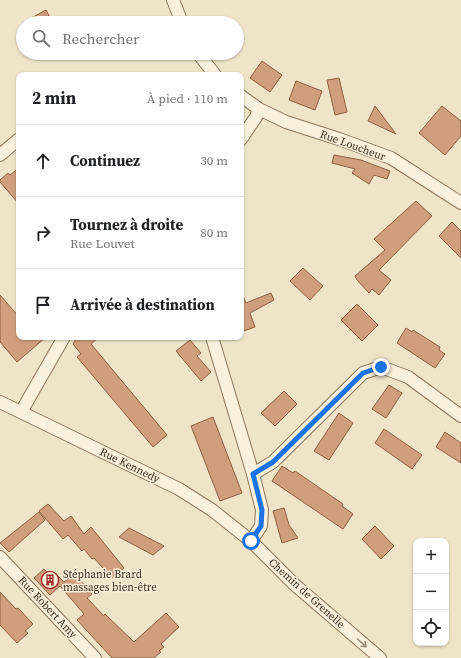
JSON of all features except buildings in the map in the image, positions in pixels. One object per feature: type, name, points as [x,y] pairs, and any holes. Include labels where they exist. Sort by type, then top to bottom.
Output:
[{"type":"street","points":[[173,0],[179,16]]},
{"type":"street","points":[[203,60],[213,72]]},
{"type":"street","name":"Rue Loucheur","points":[[244,98],[259,108],[286,122],[339,139],[390,158],[461,203]]},
{"type":"street","points":[[244,135],[256,117],[259,108]]},
{"type":"street","points":[[0,155],[16,142]]},
{"type":"street","points":[[21,412],[62,340]]},
{"type":"street","points":[[213,340],[253,474],[262,510],[261,526],[251,541]]},
{"type":"street","points":[[253,474],[273,462],[363,373],[381,367],[408,377],[461,416]]},
{"type":"street","name":"Rue Kennedy","points":[[0,402],[179,489],[212,510],[251,541]]},
{"type":"street","name":"Chemin de Grenelle","points":[[251,541],[295,585],[380,658]]},
{"type":"street","name":"Rue Robert Amy","points":[[0,557],[95,658]]},
{"type":"place","name":"Stéphanie Brard massages bien-être","points":[[50,580]]},
{"type":"route","points":[[251,541],[261,526],[262,510],[253,474],[273,462],[363,373],[381,367]]}]
